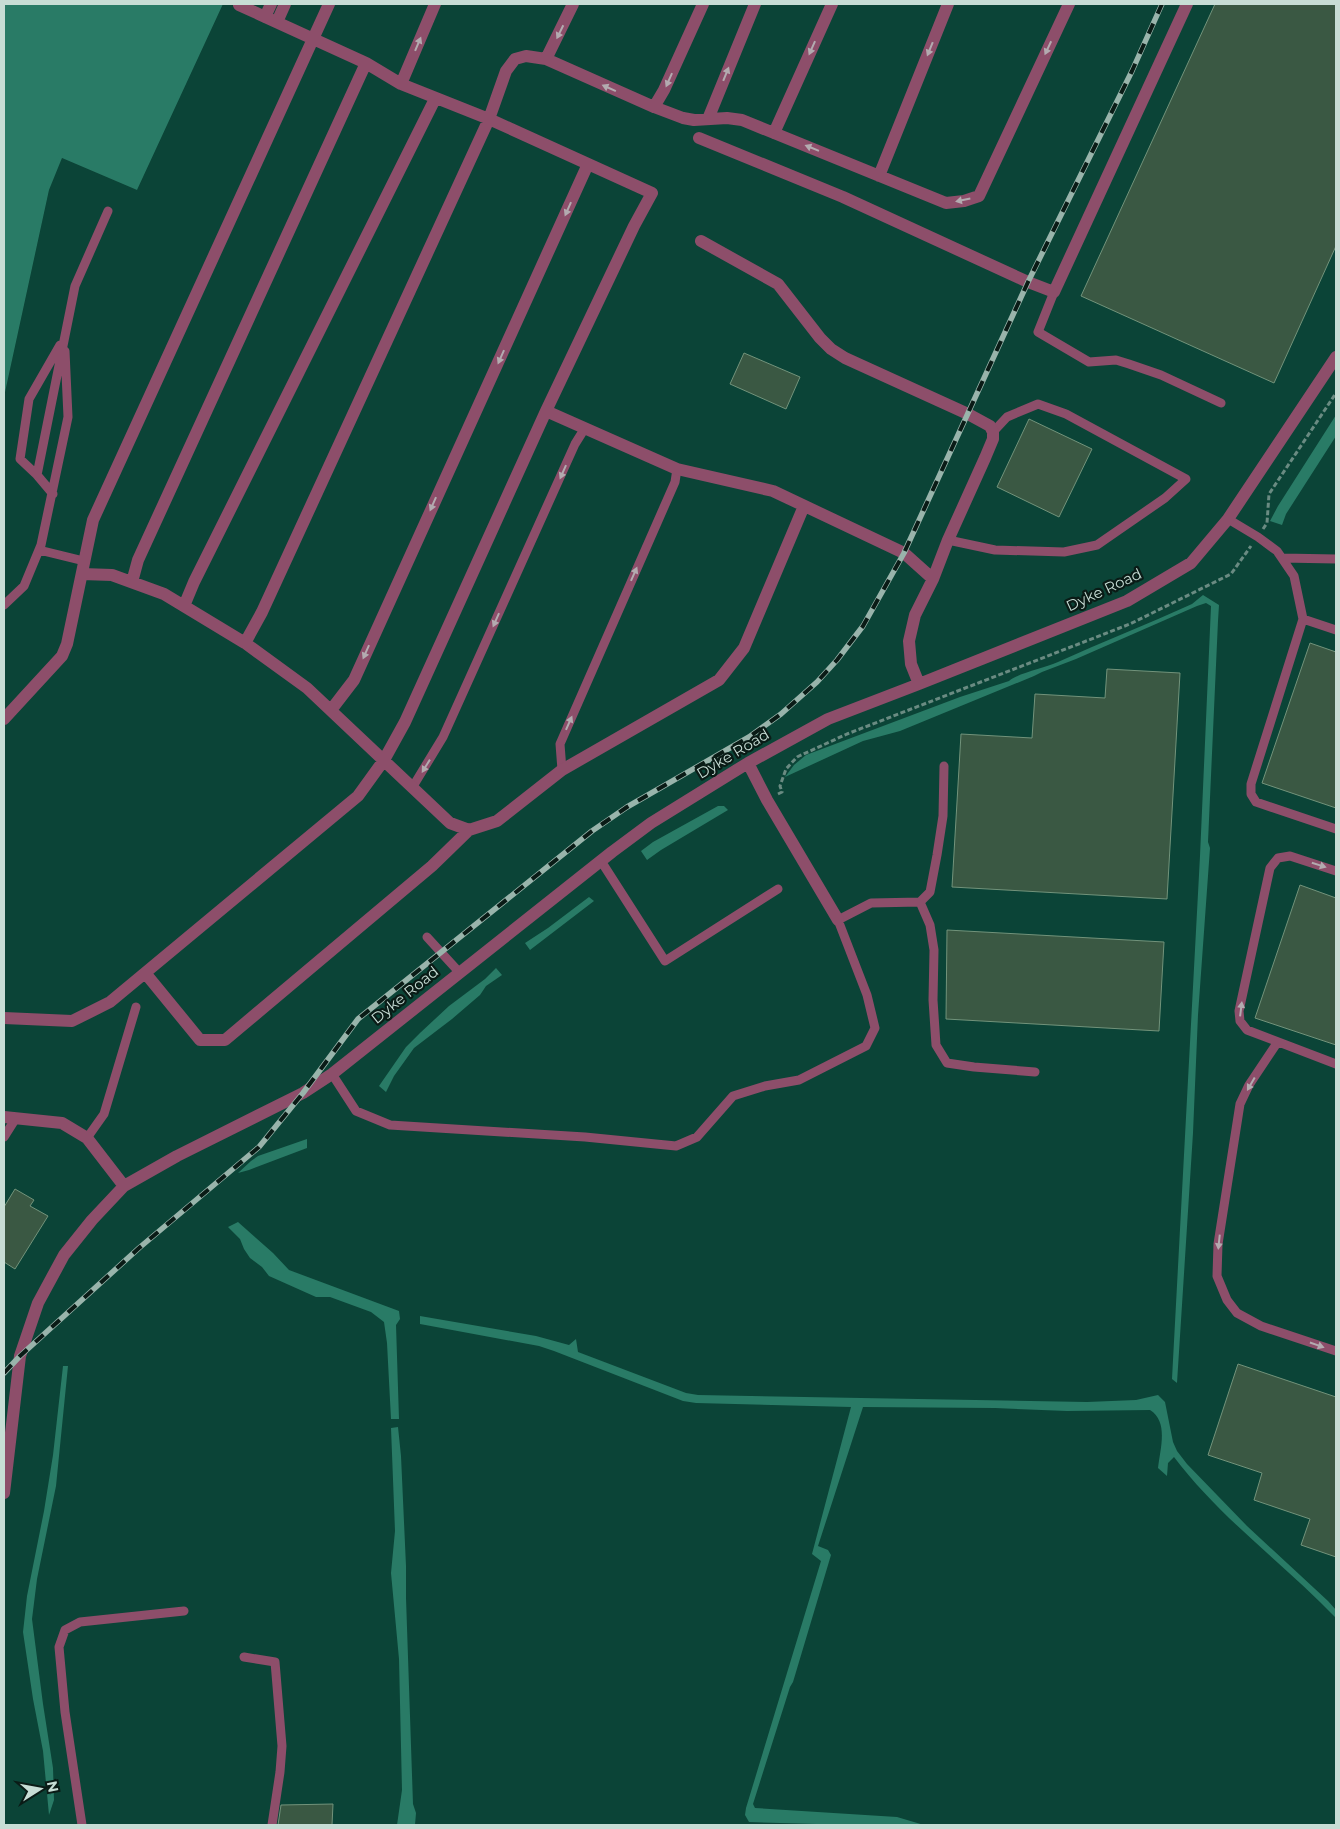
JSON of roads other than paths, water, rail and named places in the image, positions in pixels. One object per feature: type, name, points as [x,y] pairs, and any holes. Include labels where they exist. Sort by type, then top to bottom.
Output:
[{"type":"street","points":[[4,1018],[72,1021],[110,1002],[358,796],[384,760],[405,722],[546,411],[634,226],[652,193],[489,119],[401,84],[366,63],[271,20],[254,7],[240,4]]},
{"type":"street","points":[[271,4],[271,20]]},
{"type":"street","points":[[271,20],[286,4]]},
{"type":"street","points":[[4,719],[62,656],[67,644],[93,520],[329,4]]},
{"type":"street","points":[[401,84],[435,4]]},
{"type":"street","points":[[546,59],[574,4]]},
{"type":"street","points":[[654,108],[703,4]]},
{"type":"street","points":[[708,119],[755,4]]},
{"type":"street","points":[[774,133],[832,4]]},
{"type":"street","points":[[879,176],[948,4]]},
{"type":"street","points":[[245,643],[262,612],[489,119],[506,71],[516,59],[526,56],[546,59],[654,108],[683,118],[742,120],[946,203],[964,201],[979,196],[1069,4]]},
{"type":"street","points":[[699,138],[843,197],[1028,282],[1054,292],[1187,4]]},
{"type":"street","points":[[132,582],[138,560],[366,63]]},
{"type":"street","points":[[184,606],[194,582],[435,98]]},
{"type":"street","points":[[331,710],[354,680],[588,164]]},
{"type":"street","points":[[701,241],[778,284],[804,319],[831,349],[845,358],[968,414],[990,426],[993,432],[993,439],[986,458],[948,540],[933,578],[914,615],[910,641],[911,664],[919,684]]},
{"type":"street","name":"Dyke Road","points":[[4,1493],[20,1356],[38,1303],[64,1256],[92,1220],[124,1186],[177,1156],[303,1093],[332,1074],[459,972],[651,823],[748,763],[828,719],[1127,601],[1191,563],[1228,519],[1336,357]]},
{"type":"street","points":[[546,411],[677,469],[773,491],[904,553],[933,578]]},
{"type":"street","points":[[146,974],[200,1040],[225,1040],[432,866],[468,830],[497,821],[562,770],[719,680],[744,648],[804,506]]},
{"type":"street","points":[[83,568],[112,575],[164,594],[245,643],[307,688],[450,823],[468,830]]},
{"type":"street","points":[[748,763],[767,800],[838,920]]},
{"type":"street","points":[[10,1118],[62,1123],[87,1138],[124,1186]]},
{"type":"lane","points":[[37,475],[75,286],[108,211]]},
{"type":"lane","points":[[1054,292],[1038,332],[1089,362],[1116,360],[1129,364],[1161,374],[1222,403]]},
{"type":"lane","points":[[53,494],[20,459],[28,399],[64,338]]},
{"type":"lane","points":[[4,605],[24,586],[39,550],[53,494],[68,417],[64,338]]},
{"type":"lane","points":[[948,540],[995,550],[1064,552],[1097,545],[1166,498],[1186,479],[1066,414],[1038,404],[1007,417],[993,432]]},
{"type":"lane","points":[[412,788],[444,737],[575,444],[585,428]]},
{"type":"lane","points":[[562,770],[560,744],[671,492],[677,469]]},
{"type":"lane","points":[[1228,519],[1258,536],[1277,551],[1294,576],[1303,619],[1251,784],[1250,794],[1256,802],[1336,829]]},
{"type":"lane","points":[[39,550],[83,568]]},
{"type":"lane","points":[[1282,558],[1336,559]]},
{"type":"lane","points":[[1303,619],[1336,630]]},
{"type":"lane","points":[[332,1074],[356,1111],[390,1125],[585,1137],[676,1146],[697,1137],[733,1096],[765,1086],[799,1080],[866,1046],[875,1028],[867,995],[838,920],[871,903],[920,902],[930,892],[943,816],[944,766]]},
{"type":"lane","points":[[1336,871],[1290,856],[1278,858],[1270,868],[1240,1011],[1240,1021],[1247,1030],[1336,1064]]},
{"type":"lane","points":[[601,861],[665,961],[778,889]]},
{"type":"lane","points":[[920,902],[930,925],[934,950],[933,1000],[936,1046],[947,1063],[974,1068],[1035,1072]]},
{"type":"lane","points":[[427,937],[459,972]]},
{"type":"lane","points":[[87,1138],[104,1114],[136,1007]]},
{"type":"lane","points":[[1278,1043],[1249,1085],[1240,1104],[1218,1244],[1217,1276],[1227,1300],[1237,1313],[1261,1326],[1336,1351]]},
{"type":"lane","points":[[4,1137],[10,1118]]},
{"type":"lane","points":[[82,1825],[65,1712],[59,1647],[65,1630],[80,1622],[184,1611]]},
{"type":"lane","points":[[244,1657],[275,1662],[282,1746],[272,1825]]},
{"type":"railway","points":[[4,1373],[20,1356],[139,1248],[259,1147],[303,1093],[358,1019],[592,831],[627,807],[749,737],[781,714],[817,682],[837,660],[863,626],[904,553],[1028,282],[1132,71],[1162,4]]}]
